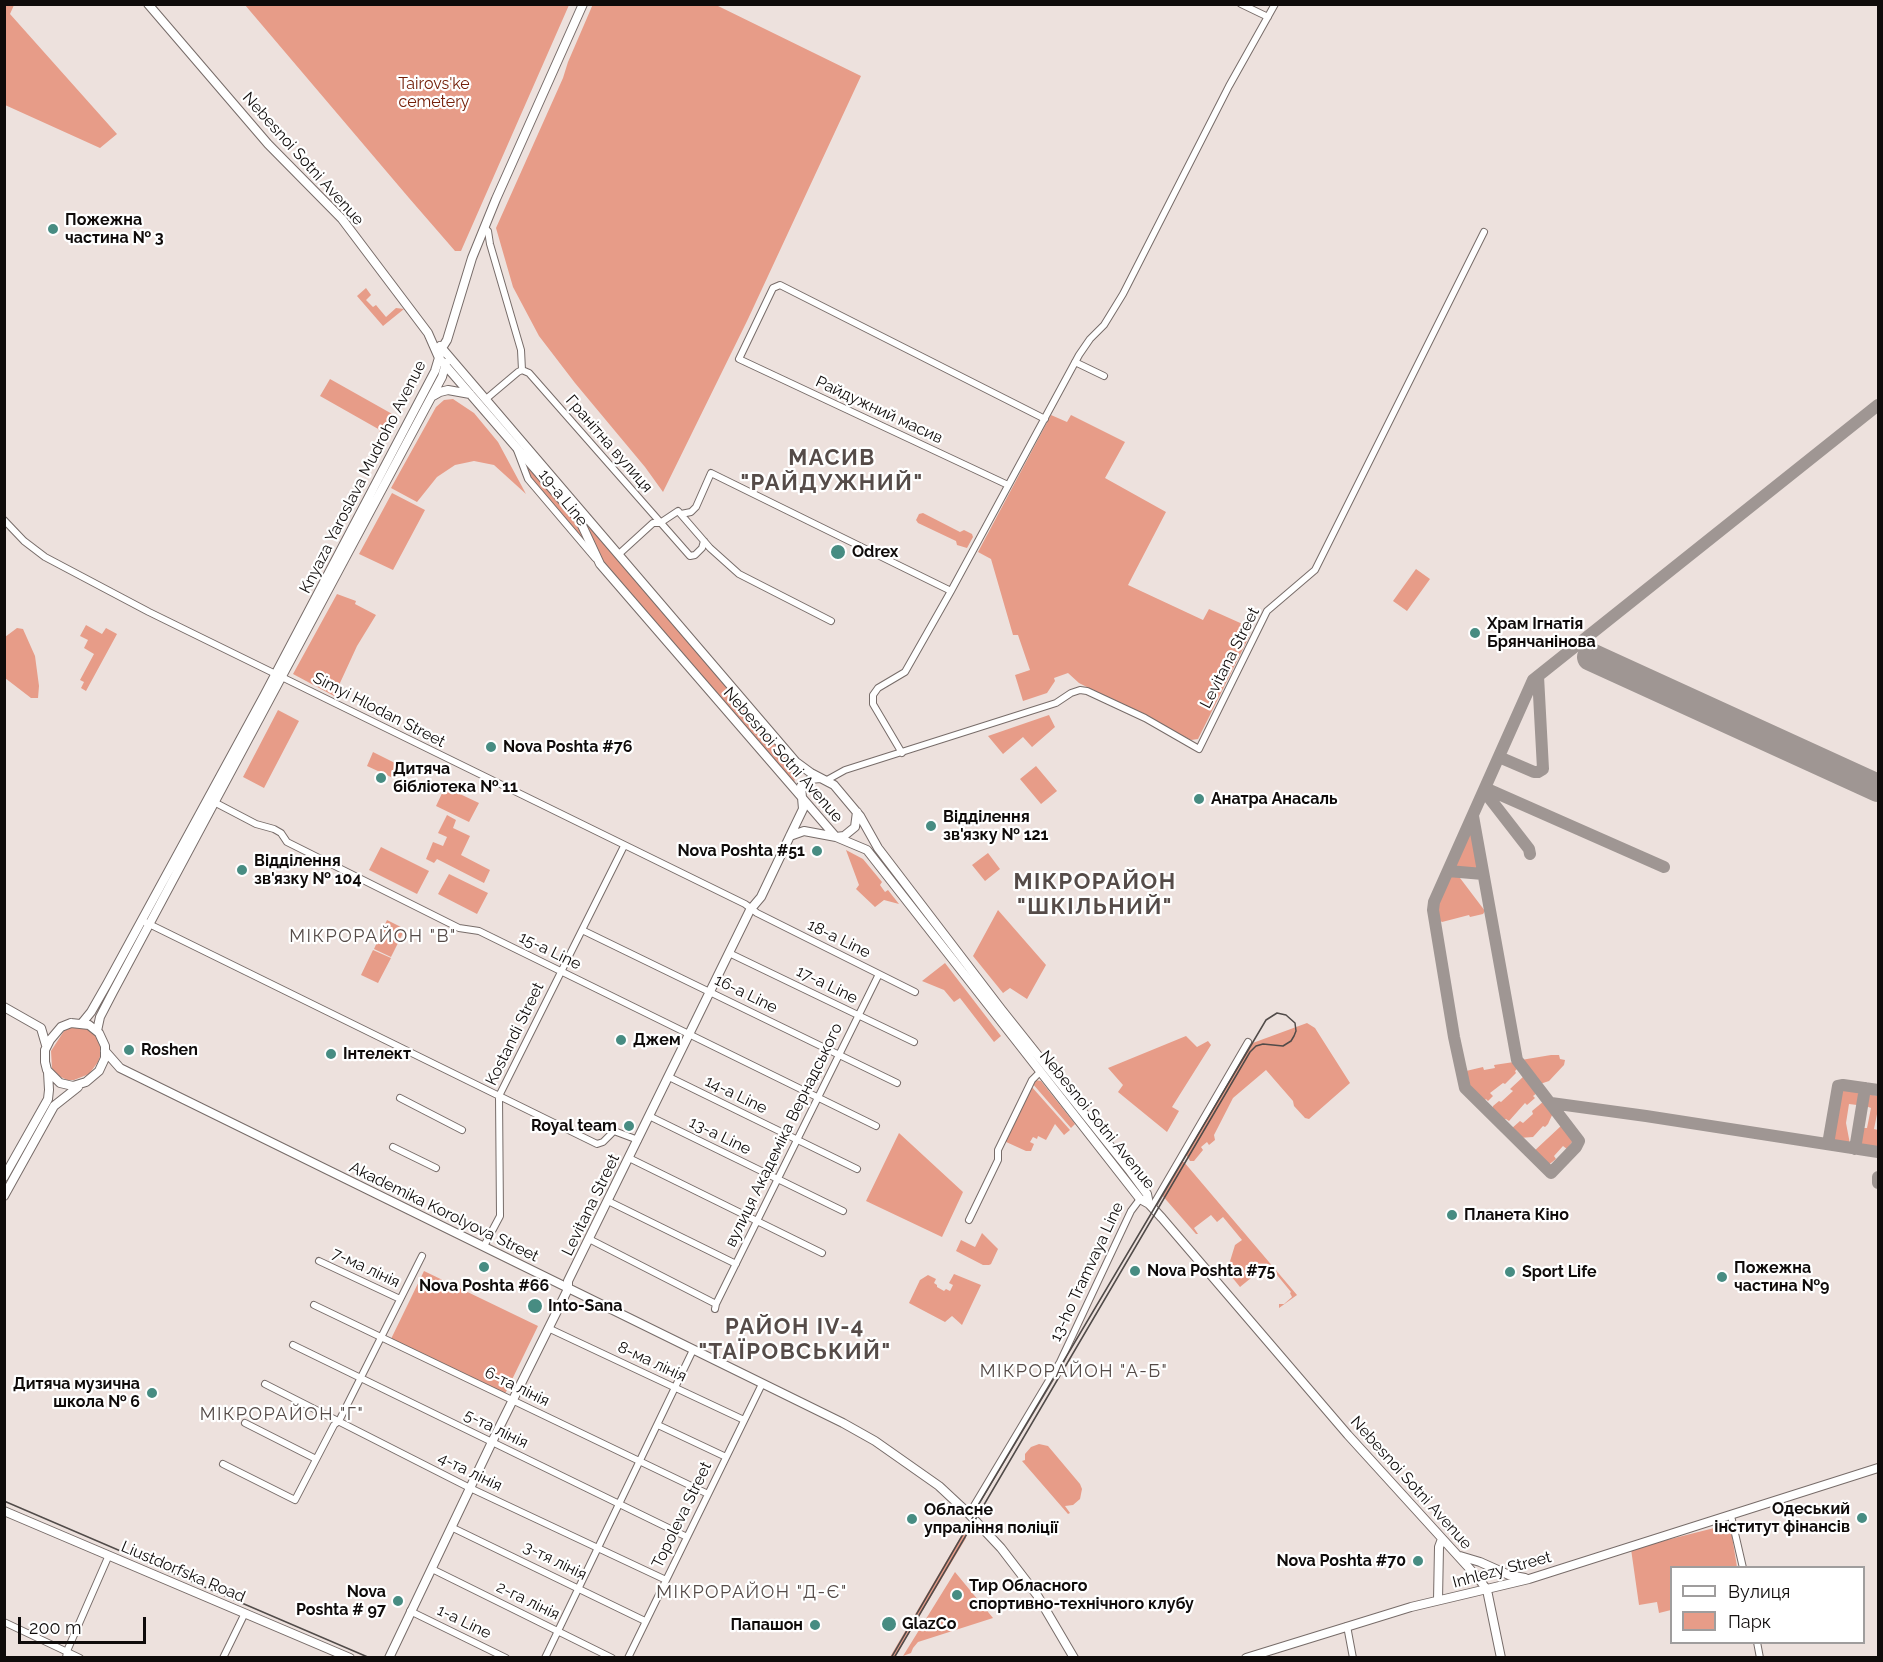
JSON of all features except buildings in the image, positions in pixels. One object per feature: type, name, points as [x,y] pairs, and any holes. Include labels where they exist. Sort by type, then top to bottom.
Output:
[{"type":"main road","name":"Nebesnoi Sotni Avenue","points":[[148,4],[268,144],[342,219],[430,338],[439,358],[580,521],[600,564],[836,837],[867,850],[1130,1171],[1147,1194],[1151,1205],[1348,1435],[1487,1590]]},
{"type":"main road","name":"Knyaza Yaroslava Mudroho Avenue","points":[[82,1023],[98,1000],[141,920],[211,800],[432,397],[446,366],[447,340],[472,258],[583,4]]},
{"type":"main road","name":"Nebesnoi Sotni Avenue","points":[[430,338],[445,351],[795,760],[811,773],[834,785],[857,813],[878,848],[1040,1072],[1140,1199],[1151,1205]]},
{"type":"main road","name":"Knyaza Yaroslava Mudroho Avenue","points":[[279,675],[435,371],[439,358],[445,351]]},
{"type":"main road","points":[[432,397],[448,390],[470,393]]},
{"type":"main road","name":"Levitana Street","points":[[389,1658],[568,1289],[568,1281],[751,908],[761,897],[803,809],[800,788],[802,783],[811,779],[824,779]]},
{"type":"main road","name":"Knyaza Yaroslava Mudroho Avenue","points":[[97,1031],[100,1017],[150,924],[211,800]]},
{"type":"main road","points":[[790,836],[798,832],[812,831],[836,837],[850,833],[857,822],[857,813]]},
{"type":"main road","points":[[4,1007],[41,1028],[61,1027]]},
{"type":"main road","points":[[46,1047],[61,1027],[66,1024],[82,1023],[97,1031],[103,1041],[105,1058],[99,1071]]},
{"type":"main road","points":[[4,1177],[48,1100],[46,1040],[41,1028]]},
{"type":"main road","name":"Akademika Korolyova Street","points":[[105,1051],[120,1068],[875,1441],[939,1486],[969,1514],[1021,1572],[1074,1658]]},
{"type":"main road","points":[[4,1196],[54,1106],[99,1071],[120,1068]]},
{"type":"main road","points":[[48,1070],[60,1083],[67,1086],[80,1085]]},
{"type":"main road","name":"Inhlezy Street","points":[[1246,1658],[1438,1600],[1529,1579],[1878,1468]]},
{"type":"main road","name":"Liustdorfska Road","points":[[4,1511],[350,1658]]},
{"type":"main road","points":[[1438,1600],[1439,1547],[1442,1539]]},
{"type":"main road","points":[[1457,1555],[1509,1575],[1529,1579]]},
{"type":"main road","points":[[1487,1590],[1501,1658]]},
{"type":"street","points":[[1241,4],[1268,17]]},
{"type":"street","points":[[902,753],[873,704],[873,695],[878,688],[906,672],[1075,362],[1090,339],[1113,313],[1275,4]]},
{"type":"street","points":[[485,228],[488,231],[517,334],[522,370],[486,399]]},
{"type":"street","name":"Levitana Street","points":[[824,779],[845,770],[1056,703],[1080,690],[1087,691],[1145,718],[1199,749],[1267,611],[1315,570],[1484,232]]},
{"type":"street","name":"Райдужний масив","points":[[1008,485],[739,359],[773,288],[780,285],[1045,419]]},
{"type":"street","points":[[1075,362],[1104,376]]},
{"type":"street","name":"Гранітна вулиця","points":[[522,370],[529,373],[690,556],[695,555],[702,548],[704,541]]},
{"type":"street","name":"19-a Line","points":[[515,444],[528,479],[600,564]]},
{"type":"street","points":[[681,514],[693,510],[711,473],[951,591]]},
{"type":"street","points":[[619,554],[653,524],[660,523],[678,511],[704,541],[741,575],[831,621]]},
{"type":"street","name":"Simyi Hlodan Street","points":[[4,520],[24,541],[45,557],[149,612],[751,908]]},
{"type":"street","name":"15-a Line","points":[[211,800],[256,824],[274,829],[281,833],[287,842],[459,928],[475,929],[876,1126]]},
{"type":"street","name":"Kostandi Street","points":[[484,1246],[500,1216],[499,1096],[624,846]]},
{"type":"street","name":"18-a Line","points":[[751,908],[915,992]]},
{"type":"street","points":[[141,920],[597,1144],[601,1144],[614,1131],[638,1140]]},
{"type":"street","name":"16-a Line","points":[[582,930],[897,1083]]},
{"type":"street","name":"17-a Line","points":[[729,953],[914,1042]]},
{"type":"street","name":"вулиця Академіка Вернадського","points":[[589,1239],[715,1307],[879,974]]},
{"type":"street","points":[[1151,1205],[1248,1042]]},
{"type":"street","points":[[969,1220],[998,1160],[998,1150],[1032,1080],[1040,1072]]},
{"type":"street","name":"14-a Line","points":[[669,1077],[857,1169]]},
{"type":"street","points":[[400,1098],[462,1130]]},
{"type":"street","name":"13-a Line","points":[[649,1116],[843,1211]]},
{"type":"street","points":[[393,1147],[436,1168]]},
{"type":"street","points":[[629,1158],[822,1253]]},
{"type":"street","name":"13-ho Tramvaya Line","points":[[969,1514],[1060,1362],[1135,1203],[1140,1199]]},
{"type":"street","points":[[608,1201],[736,1264]]},
{"type":"street","points":[[223,1464],[295,1500],[334,1425],[339,1421],[422,1256]]},
{"type":"street","name":"7-ма лінія","points":[[319,1261],[400,1299]]},
{"type":"street","name":"6-та лінія","points":[[314,1305],[513,1399],[639,1463],[708,1494]]},
{"type":"street","name":"8-ма лінія","points":[[548,1328],[744,1420]]},
{"type":"street","name":"5-та лінія","points":[[293,1345],[687,1537]]},
{"type":"street","points":[[545,1658],[693,1350]]},
{"type":"street","name":"4-та лінія","points":[[265,1384],[470,1488],[666,1580]]},
{"type":"street","name":"Topoleva Street","points":[[628,1658],[762,1384]]},
{"type":"street","points":[[245,1423],[316,1459]]},
{"type":"street","points":[[658,1425],[726,1457]]},
{"type":"street","points":[[1731,1516],[1743,1566]]},
{"type":"street","name":"3-тя лінія","points":[[451,1527],[579,1587],[645,1621]]},
{"type":"street","points":[[67,1654],[109,1555]]},
{"type":"street","name":"2-га лінія","points":[[432,1569],[612,1658]]},
{"type":"street","name":"1-a Line","points":[[410,1611],[506,1658]]},
{"type":"street","points":[[223,1658],[245,1613]]},
{"type":"street","points":[[4,1622],[67,1654],[80,1658]]},
{"type":"street","points":[[1347,1626],[1353,1658]]},
{"type":"green space","points":[[593,4],[716,5],[861,76],[748,319],[663,492],[539,336],[513,287],[496,228],[563,78]]},
{"type":"green space","points":[[4,5],[14,5],[10,14],[117,134],[100,148],[5,105]]},
{"type":"green space","name":"Tairovs'ke cemetery","points":[[245,5],[569,5],[461,251],[455,251]]},
{"type":"green space","points":[[366,288],[371,295],[366,300],[373,307],[376,305],[386,317],[396,308],[404,309],[383,326],[357,296]]},
{"type":"green space","points":[[455,368],[748,710],[791,763],[794,783],[605,565],[578,515]]},
{"type":"green space","points":[[330,379],[394,415],[383,436],[379,434],[380,430],[320,396]]},
{"type":"green space","points":[[453,399],[474,413],[498,442],[526,494],[494,465],[474,461],[455,465],[437,477],[417,502],[391,488],[436,407],[444,400]]},
{"type":"green space","points":[[1051,415],[1067,422],[1071,415],[1125,442],[1105,478],[1166,512],[1128,585],[1203,620],[1209,609],[1247,626],[1244,633],[1249,637],[1198,739],[1191,740],[1079,683],[1068,673],[1054,678],[1055,681],[1047,693],[1023,701],[1015,675],[1030,670],[1018,635],[1013,635],[991,559],[978,552]]},
{"type":"green space","points":[[522,459],[572,515],[586,543],[531,478]]},
{"type":"green space","points":[[392,493],[425,510],[393,570],[359,554]]},
{"type":"green space","points":[[923,513],[960,532],[964,530],[972,534],[973,537],[967,548],[957,545],[956,541],[918,523],[916,520],[919,514]]},
{"type":"green space","points":[[1416,569],[1430,579],[1407,611],[1393,601]]},
{"type":"green space","points":[[337,594],[356,601],[355,604],[376,615],[357,646],[334,696],[293,674]]},
{"type":"green space","points":[[86,625],[102,634],[106,628],[117,634],[86,691],[81,688],[84,682],[80,680],[94,654],[84,648],[88,640],[80,636]]},
{"type":"green space","points":[[17,628],[23,629],[35,656],[39,686],[38,698],[31,698],[5,678],[5,637]]},
{"type":"green space","points":[[278,710],[299,721],[264,788],[243,777]]},
{"type":"green space","points":[[1049,715],[1055,727],[1032,747],[1023,737],[1003,754],[988,736]]},
{"type":"green space","points":[[373,752],[399,765],[393,778],[367,766]]},
{"type":"green space","points":[[1036,766],[1057,791],[1041,804],[1020,779]]},
{"type":"green space","points":[[445,787],[479,803],[469,822],[436,806]]},
{"type":"green space","points":[[447,815],[456,820],[453,828],[470,836],[461,855],[490,870],[484,883],[437,859],[434,863],[426,859],[433,842],[443,846],[447,837],[438,833]]},
{"type":"green space","points":[[1471,831],[1478,870],[1454,867]]},
{"type":"green space","points":[[381,847],[429,871],[417,894],[369,870]]},
{"type":"green space","points":[[846,850],[863,859],[882,882],[880,885],[885,892],[888,890],[899,904],[884,900],[875,907],[856,889],[859,885]]},
{"type":"green space","points":[[988,853],[1000,869],[985,881],[972,865]]},
{"type":"green space","points":[[449,874],[488,893],[477,914],[438,894]]},
{"type":"green space","points":[[1450,875],[1460,878],[1485,911],[1483,914],[1442,922],[1439,920],[1438,902]]},
{"type":"green space","points":[[998,910],[1046,965],[1027,999],[1010,988],[1003,993],[973,956]]},
{"type":"green space","points":[[387,920],[405,929],[391,957],[374,949]]},
{"type":"green space","points":[[373,950],[391,958],[378,983],[361,975]]},
{"type":"green space","points":[[945,963],[1001,1036],[994,1042],[960,998],[954,1002],[944,990],[922,981]]},
{"type":"green space","points":[[1307,1023],[1315,1028],[1350,1083],[1309,1119],[1305,1118],[1294,1106],[1293,1101],[1266,1070],[1233,1098],[1214,1135],[1215,1140],[1201,1147],[1203,1150],[1194,1161],[1190,1161],[1185,1153],[1250,1044]]},
{"type":"green space","points":[[79,1026],[87,1028],[99,1039],[101,1054],[89,1074],[74,1080],[67,1080],[57,1075],[52,1068],[51,1051],[64,1031]]},
{"type":"green space","points":[[1186,1036],[1197,1047],[1208,1041],[1211,1045],[1172,1107],[1179,1111],[1167,1132],[1118,1092],[1123,1085],[1108,1068]]},
{"type":"green space","points":[[1559,1055],[1560,1059],[1565,1060],[1564,1065],[1549,1081],[1540,1084],[1521,1060]]},
{"type":"green space","points":[[1514,1062],[1518,1068],[1516,1073],[1505,1084],[1503,1083],[1490,1093],[1493,1096],[1488,1101],[1486,1099],[1484,1101],[1469,1087],[1466,1071],[1483,1067],[1484,1070],[1495,1068],[1494,1065]]},
{"type":"green space","points":[[1524,1076],[1537,1093],[1533,1096],[1535,1098],[1527,1105],[1525,1103],[1509,1121],[1502,1120],[1492,1111],[1493,1106],[1513,1091],[1510,1089]]},
{"type":"green space","points":[[1035,1080],[1041,1081],[1075,1124],[1071,1128],[1032,1083]]},
{"type":"green space","points":[[1031,1086],[1070,1130],[1064,1135],[1055,1124],[1046,1140],[1038,1136],[1037,1139],[1033,1137],[1030,1142],[1034,1144],[1031,1151],[1026,1151],[1004,1141]]},
{"type":"green space","points":[[1844,1089],[1860,1092],[1857,1105],[1849,1104],[1846,1123],[1850,1144],[1832,1141],[1839,1094]]},
{"type":"green space","points":[[1868,1094],[1878,1096],[1874,1129],[1878,1130],[1876,1148],[1859,1145],[1862,1128],[1867,1128],[1871,1108],[1866,1106]]},
{"type":"green space","points":[[1544,1101],[1553,1113],[1548,1124],[1533,1137],[1519,1138],[1511,1129],[1520,1121],[1523,1123]]},
{"type":"green space","points":[[1562,1125],[1572,1136],[1572,1142],[1567,1149],[1563,1146],[1554,1156],[1556,1159],[1547,1166],[1532,1153]]},
{"type":"green space","points":[[899,1133],[963,1192],[942,1237],[866,1201]]},
{"type":"green space","points":[[1180,1162],[1184,1162],[1297,1295],[1279,1308],[1279,1304],[1284,1304],[1292,1297],[1291,1292],[1268,1264],[1240,1287],[1227,1271],[1235,1245],[1242,1240],[1223,1217],[1217,1222],[1211,1215],[1194,1228],[1198,1234],[1196,1234],[1161,1194]]},
{"type":"green space","points":[[982,1233],[998,1249],[989,1265],[983,1265],[956,1251],[961,1240],[975,1247]]},
{"type":"green space","points":[[424,1271],[538,1326],[505,1394],[391,1339]]},
{"type":"green space","points":[[954,1274],[981,1285],[962,1325],[952,1316],[945,1322],[909,1303],[920,1280],[928,1275],[936,1279],[934,1283],[937,1287],[950,1291],[953,1285],[949,1283]]},
{"type":"green space","points":[[1039,1444],[1048,1446],[1080,1484],[1082,1489],[1080,1499],[1073,1505],[1065,1506],[1070,1513],[1068,1514],[1022,1461],[1025,1460],[1025,1454],[1031,1447]]},
{"type":"green space","points":[[1730,1524],[1737,1566],[1670,1566],[1670,1610],[1659,1613],[1657,1602],[1639,1605],[1631,1549]]},
{"type":"green space","points":[[964,1531],[966,1538],[895,1657],[890,1657]]},
{"type":"green space","name":"Тир Обласного спортивно-технічного клубу","points":[[955,1572],[993,1618],[918,1642],[911,1653],[903,1656]]},
{"type":"taxiway","points":[[1473,816],[1517,1060],[1579,1141],[1551,1173],[1465,1088],[1454,1037],[1433,910],[1434,902],[1533,680],[1878,405]]},
{"type":"taxiway","points":[[1499,757],[1534,772],[1543,769],[1538,676]]},
{"type":"taxiway","points":[[1485,788],[1664,867]]},
{"type":"taxiway","points":[[1484,791],[1529,849],[1530,854]]},
{"type":"taxiway","points":[[1448,871],[1483,874]]},
{"type":"taxiway","points":[[1828,1144],[1838,1086],[1878,1090]]},
{"type":"taxiway","points":[[1855,1149],[1865,1088]]},
{"type":"taxiway","points":[[1551,1103],[1878,1152]]},
{"type":"taxiway","points":[[1878,1177],[1878,1183]]},
{"type":"runway","points":[[1591,657],[1878,788]]},
{"type":"tram line","points":[[891,1658],[977,1507],[1266,1020],[1277,1013],[1286,1015],[1295,1023],[1296,1031],[1291,1041],[1283,1046],[1263,1044],[1256,1046],[1250,1052],[894,1658]]},
{"type":"tram line","points":[[4,1501],[370,1658]]},
{"type":"place","name":"Пожежна частина № 3","points":[[53,229]]},
{"type":"place","name":"Odrex","points":[[838,552]]},
{"type":"place","name":"Храм Ігнатія Брянчанінова","points":[[1475,633]]},
{"type":"place","name":"Nova Poshta #76","points":[[491,747]]},
{"type":"place","name":"Дитяча бібліотека № 11","points":[[381,778]]},
{"type":"place","name":"Анатра Анасаль","points":[[1199,799]]},
{"type":"place","name":"Відділення зв'язку № 121","points":[[931,826]]},
{"type":"place","name":"Nova Poshta #51","points":[[817,851]]},
{"type":"place","name":"Відділення зв'язку № 104","points":[[242,870]]},
{"type":"place","name":"Джем","points":[[621,1040]]},
{"type":"place","name":"Roshen","points":[[129,1050]]},
{"type":"place","name":"Інтелект","points":[[331,1054]]},
{"type":"place","name":"Royal team","points":[[629,1126]]},
{"type":"place","name":"Планета Кіно","points":[[1452,1215]]},
{"type":"place","name":"Nova Poshta #66","points":[[484,1267]]},
{"type":"place","name":"Nova Poshta #75","points":[[1135,1271]]},
{"type":"place","name":"Sport Life","points":[[1510,1272]]},
{"type":"place","name":"Пожежна частина №9","points":[[1722,1277]]},
{"type":"place","name":"Into-Sana","points":[[535,1306]]},
{"type":"place","name":"Дитяча музична школа № 6","points":[[152,1393]]},
{"type":"place","name":"Одеський інститут фінансів","points":[[1862,1518]]},
{"type":"place","name":"Обласне упраління поліції","points":[[912,1519]]},
{"type":"place","name":"Nova Poshta #70","points":[[1418,1561]]},
{"type":"place","name":"Тир Обласного спортивно-технічного клубу","points":[[957,1595]]},
{"type":"place","name":"Nova Poshta # 97","points":[[398,1601]]},
{"type":"place","name":"GlazCo","points":[[889,1624]]},
{"type":"place","name":"Папашон","points":[[815,1625]]},
{"type":"district","name":"МАСИВ \"РАЙДУЖНИЙ\"","points":[[832,470]]},
{"type":"district","name":"МІКРОРАЙОН \"ШКІЛЬНИЙ\"","points":[[1095,894]]},
{"type":"district","name":"МІКРОРАЙОН \"В\"","points":[[373,937]]},
{"type":"district","name":"РАЙОН IV-4 \"ТАЇРОВСЬКИЙ\"","points":[[795,1340]]},
{"type":"district","name":"МІКРОРАЙОН \"А-Б\"","points":[[1074,1372]]},
{"type":"district","name":"МІКРОРАЙОН \"Г\"","points":[[282,1415]]},
{"type":"district","name":"МІКРОРАЙОН \"Д-Є\"","points":[[752,1593]]}]
